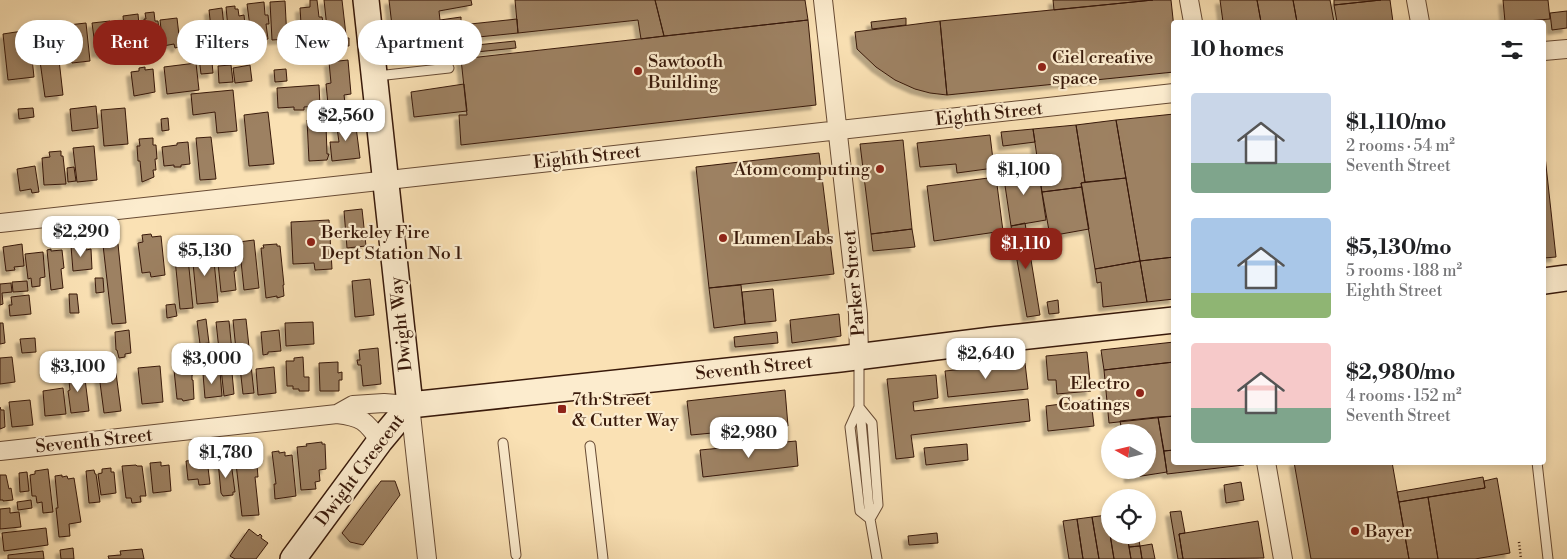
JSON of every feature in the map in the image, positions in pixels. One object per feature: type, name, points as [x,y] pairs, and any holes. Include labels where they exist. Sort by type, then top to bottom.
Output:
[{"type":"street","name":"Dwight Way","points":[[366,0],[427,559]]},
{"type":"street","name":"Parker Street","points":[[823,0],[858,314],[859,356]]},
{"type":"street","points":[[1189,0],[1193,20]]},
{"type":"street","points":[[1416,0],[1420,20]]},
{"type":"street","points":[[1546,51],[1567,49]]},
{"type":"street","name":"Eighth Street","points":[[0,223],[1171,93]]},
{"type":"street","points":[[1546,281],[1567,278]]},
{"type":"street","name":"Seventh Street","points":[[337,414],[353,405],[384,403],[410,405],[1171,320]]},
{"type":"street","name":"Dwight Crescent","points":[[293,559],[380,441],[410,405]]},
{"type":"street","name":"Seventh Street","points":[[0,451],[337,414],[354,416],[368,424],[380,441]]},
{"type":"street","points":[[1267,465],[1283,559]]},
{"type":"lane","points":[[374,76],[449,68]]},
{"type":"lane","name":"Parker Street","points":[[859,356],[859,407],[850,427],[860,512],[870,519],[876,559]]},
{"type":"lane","points":[[859,407],[872,423],[878,505],[870,519]]},
{"type":"lane","points":[[503,443],[516,555]]},
{"type":"lane","points":[[590,446],[603,559]]},
{"type":"lane","points":[[1538,465],[1548,559]]},
{"type":"path","points":[[1519,542],[1521,559]]},
{"type":"building","points":[[310,0],[317,0],[319,17],[322,17],[323,20],[301,20],[300,8],[310,7]]},
{"type":"building","points":[[324,0],[342,0],[344,20],[326,20]]},
{"type":"building","points":[[389,0],[471,0],[472,5],[439,11],[440,20],[391,20]]},
{"type":"building","points":[[515,0],[655,0],[664,36],[641,39],[638,20],[518,33]]},
{"type":"building","points":[[655,0],[805,0],[808,20],[664,36]]},
{"type":"building","points":[[1053,0],[1153,0],[1054,10]]},
{"type":"building","points":[[1153,0],[1171,0],[1173,20],[1171,20],[1171,72],[947,95],[940,21]]},
{"type":"building","points":[[1220,0],[1257,0],[1261,20],[1223,20]]},
{"type":"building","points":[[1257,0],[1293,0],[1297,20],[1261,20]]},
{"type":"building","points":[[1293,0],[1330,0],[1334,20],[1297,20]]},
{"type":"building","points":[[1334,0],[1381,0],[1334,5]]},
{"type":"building","points":[[1390,0],[1393,20],[1337,20],[1334,5]]},
{"type":"building","points":[[1503,0],[1548,0],[1550,19],[1505,20]]},
{"type":"building","points":[[285,1],[286,20],[277,20],[277,40],[272,40],[270,2]]},
{"type":"building","points":[[264,2],[265,15],[268,15],[269,24],[267,24],[267,20],[249,20],[247,4]]},
{"type":"building","points":[[235,6],[235,9],[238,9],[239,16],[244,15],[245,20],[227,20],[226,7]]},
{"type":"building","points":[[222,8],[223,20],[210,20],[209,10]]},
{"type":"building","points":[[1567,11],[1567,28],[1552,30],[1550,13]]},
{"type":"building","points":[[154,12],[155,20],[144,20],[146,19],[145,13]]},
{"type":"building","points":[[138,14],[139,20],[123,20],[123,16]]},
{"type":"building","points":[[461,17],[461,20],[440,20]]},
{"type":"building","points":[[177,18],[177,48],[175,48],[174,44],[167,45],[167,20],[160,20]]},
{"type":"building","points":[[906,18],[906,25],[872,29],[871,22]]},
{"type":"building","points":[[517,19],[518,33],[482,37],[482,23]]},
{"type":"building","name":"Sawtooth Building","points":[[808,20],[816,105],[461,145],[459,115],[467,115],[462,65],[482,65],[482,57]]},
{"type":"building","points":[[940,21],[947,95],[915,89],[895,80],[876,67],[857,49],[855,32]]},
{"type":"building","points":[[83,23],[86,23],[90,61],[83,62]]},
{"type":"building","points":[[15,32],[15,65],[33,65],[34,77],[8,80],[3,34]]},
{"type":"building","points":[[515,41],[516,48],[482,51],[482,44]]},
{"type":"building","points":[[348,60],[351,94],[344,95],[345,103],[328,104],[326,84],[331,83],[329,65],[348,65]]},
{"type":"building","points":[[41,65],[60,65],[63,95],[45,97]]},
{"type":"building","points":[[196,65],[199,90],[167,94],[164,67]]},
{"type":"building","points":[[200,65],[212,65],[213,73],[201,74]]},
{"type":"building","points":[[231,65],[233,82],[219,83],[218,66]]},
{"type":"building","points":[[250,65],[252,81],[235,83],[233,68]]},
{"type":"building","points":[[145,67],[145,70],[153,69],[155,92],[134,96],[131,72],[139,71],[139,68]]},
{"type":"building","points":[[286,69],[287,81],[275,82],[274,70]]},
{"type":"building","points":[[464,84],[467,111],[414,117],[411,92]]},
{"type":"building","points":[[319,85],[320,106],[304,107],[304,110],[294,110],[294,107],[278,108],[277,88]]},
{"type":"building","points":[[233,90],[237,131],[217,133],[215,112],[193,115],[191,94]]},
{"type":"building","points":[[346,105],[347,117],[331,119],[329,107]]},
{"type":"building","points":[[96,106],[98,128],[72,131],[70,109]]},
{"type":"building","points":[[33,108],[34,117],[19,119],[18,109]]},
{"type":"building","points":[[125,108],[128,144],[104,146],[101,110]]},
{"type":"building","points":[[268,112],[274,164],[249,166],[244,115]]},
{"type":"building","points":[[1171,114],[1171,257],[1140,261],[1116,120]]},
{"type":"building","points":[[168,118],[169,130],[162,131],[161,119]]},
{"type":"building","points":[[355,119],[360,158],[332,161],[330,142],[339,142],[336,121]]},
{"type":"building","points":[[307,120],[325,120],[327,122],[327,154],[329,154],[327,160],[309,161]]},
{"type":"building","points":[[1116,120],[1126,178],[1085,182],[1076,125]]},
{"type":"building","points":[[1076,125],[1085,182],[1081,183],[1082,187],[1042,192],[1033,129]]},
{"type":"building","points":[[1033,129],[1035,142],[1003,146],[1001,132]]},
{"type":"building","points":[[990,135],[994,168],[957,173],[956,164],[920,167],[917,143]]},
{"type":"building","points":[[211,137],[216,179],[200,180],[196,138]]},
{"type":"building","points":[[153,138],[153,145],[156,145],[156,170],[153,170],[154,177],[142,182],[137,146],[140,146],[139,139]]},
{"type":"building","points":[[903,140],[912,229],[871,234],[860,144]]},
{"type":"building","points":[[188,142],[190,164],[181,165],[181,167],[174,167],[174,165],[164,166],[162,147]]},
{"type":"building","points":[[94,146],[97,180],[77,182],[73,148]]},
{"type":"building","points":[[61,151],[66,184],[44,185],[42,158],[50,157],[49,152]]},
{"type":"building","points":[[819,153],[834,274],[709,288],[696,167]]},
{"type":"building","points":[[1546,165],[1556,257],[1546,258]]},
{"type":"building","points":[[35,166],[39,192],[32,193],[31,189],[20,191],[17,169]]},
{"type":"building","points":[[74,167],[76,181],[68,182],[67,168]]},
{"type":"building","points":[[1038,167],[1046,220],[1011,226],[1003,172]]},
{"type":"building","points":[[996,177],[1003,231],[934,241],[927,186]]},
{"type":"building","points":[[1126,178],[1140,261],[1095,269],[1081,183]]},
{"type":"building","points":[[1082,187],[1089,229],[1050,236],[1042,192]]},
{"type":"building","points":[[362,209],[366,246],[347,248],[344,211]]},
{"type":"building","name":"Berkeley Fire Dept Station No 1","points":[[329,220],[332,269],[315,270],[314,263],[293,264],[291,222]]},
{"type":"building","points":[[1025,223],[1040,315],[1027,317],[1011,226]]},
{"type":"building","points":[[912,229],[915,247],[873,251],[871,234]]},
{"type":"building","points":[[151,234],[152,237],[161,236],[165,275],[151,277],[150,272],[142,273],[138,243],[143,242],[142,235]]},
{"type":"building","points":[[176,238],[186,238],[193,308],[180,309],[175,259],[178,258]]},
{"type":"building","points":[[254,240],[259,288],[244,290],[239,242]]},
{"type":"building","points":[[231,243],[236,271],[234,271],[236,290],[221,292],[216,244]]},
{"type":"building","points":[[22,244],[24,266],[14,267],[15,270],[6,271],[3,247]]},
{"type":"building","points":[[118,244],[126,323],[112,324],[103,245]]},
{"type":"building","points":[[277,244],[277,246],[280,246],[284,296],[266,298],[261,248],[264,248],[263,245]]},
{"type":"building","points":[[81,245],[86,247],[86,250],[91,249],[92,269],[73,271],[71,246]]},
{"type":"building","points":[[51,249],[51,251],[62,250],[64,268],[61,269],[63,288],[51,290],[47,250]]},
{"type":"building","points":[[213,251],[218,302],[197,304],[192,253]]},
{"type":"building","points":[[43,252],[45,277],[40,278],[40,286],[32,287],[31,278],[28,279],[25,254]]},
{"type":"building","points":[[1171,257],[1171,299],[1147,302],[1140,261]]},
{"type":"building","points":[[1140,261],[1147,302],[1103,307],[1101,282],[1097,283],[1095,269]]},
{"type":"building","points":[[95,278],[103,278],[104,292],[96,293]]},
{"type":"building","points":[[370,279],[374,315],[355,317],[352,281]]},
{"type":"building","points":[[27,281],[28,291],[13,292],[12,282]]},
{"type":"building","points":[[11,283],[12,292],[2,293],[3,304],[0,305],[0,284]]},
{"type":"building","points":[[741,285],[745,324],[714,328],[709,288]]},
{"type":"building","points":[[773,289],[776,321],[745,324],[742,292]]},
{"type":"building","points":[[69,294],[77,294],[79,313],[70,313]]},
{"type":"building","points":[[29,295],[31,314],[10,316],[9,305],[12,305],[11,297]]},
{"type":"building","points":[[1058,300],[1059,313],[1049,314],[1047,302]]},
{"type":"building","points":[[175,304],[177,316],[167,318],[166,305]]},
{"type":"building","points":[[839,314],[841,336],[792,343],[790,320]]},
{"type":"building","points":[[206,319],[209,343],[200,344],[197,321]]},
{"type":"building","points":[[246,319],[254,393],[243,394],[233,320]]},
{"type":"building","points":[[229,321],[234,394],[224,396],[216,322]]},
{"type":"building","points":[[313,322],[314,344],[286,346],[285,323]]},
{"type":"building","points":[[0,323],[3,323],[5,343],[0,344]]},
{"type":"building","points":[[129,330],[131,353],[119,358],[116,350],[115,332]]},
{"type":"building","points":[[279,330],[281,351],[268,352],[268,354],[263,355],[261,332]]},
{"type":"building","points":[[777,332],[778,343],[735,347],[734,337]]},
{"type":"building","points":[[35,338],[36,352],[22,353],[20,339]]},
{"type":"building","name":"Electro Coatings","points":[[1171,342],[1171,362],[1104,370],[1101,350]]},
{"type":"building","points":[[378,348],[381,384],[363,386],[361,365],[358,365],[357,360],[360,360],[359,350]]},
{"type":"building","points":[[1087,352],[1091,391],[1057,394],[1056,380],[1048,380],[1046,356]]},
{"type":"building","points":[[12,357],[15,382],[0,384],[0,358]]},
{"type":"building","points":[[303,357],[304,377],[309,377],[309,391],[299,391],[299,389],[293,389],[293,386],[287,386],[286,361],[294,361],[294,358]]},
{"type":"building","points":[[338,362],[338,373],[342,372],[342,380],[339,380],[339,391],[320,391],[319,363]]},
{"type":"building","name":"Electro Coatings","points":[[1171,362],[1171,416],[1109,423],[1104,370]]},
{"type":"building","points":[[1025,363],[1028,389],[948,397],[945,371]]},
{"type":"building","points":[[192,365],[194,399],[183,401],[182,399],[177,399],[174,370],[180,370],[180,366]]},
{"type":"building","points":[[160,366],[163,402],[142,404],[138,368]]},
{"type":"building","points":[[274,367],[276,393],[258,395],[256,369]]},
{"type":"building","points":[[84,371],[89,411],[71,413],[68,373]]},
{"type":"building","points":[[220,372],[222,396],[205,398],[203,374]]},
{"type":"building","points":[[116,373],[121,411],[104,413],[99,375]]},
{"type":"building","points":[[936,375],[938,398],[913,402],[914,411],[1028,399],[1030,421],[911,435],[914,457],[896,459],[887,379]]},
{"type":"building","points":[[63,388],[66,414],[45,416],[43,391]]},
{"type":"building","points":[[785,390],[788,426],[691,435],[687,401]]},
{"type":"building","points":[[30,400],[33,425],[12,427],[9,402]]},
{"type":"building","points":[[1091,400],[1094,426],[1048,431],[1046,406]]},
{"type":"building","points":[[0,407],[1,410],[4,410],[5,427],[0,429]]},
{"type":"building","points":[[1171,416],[1171,450],[1164,451],[1158,417]]},
{"type":"building","points":[[1158,417],[1167,472],[1156,474],[1156,424],[1121,424],[1120,421]]},
{"type":"building","points":[[796,441],[798,466],[703,477],[700,450]]},
{"type":"building","points":[[322,442],[322,444],[325,444],[326,469],[319,470],[320,481],[315,482],[316,489],[301,490],[297,447]]},
{"type":"building","points":[[967,444],[968,460],[926,465],[924,448]]},
{"type":"building","points":[[1171,450],[1171,465],[1244,465],[1167,474],[1164,451]]},
{"type":"building","points":[[279,451],[279,453],[285,452],[285,456],[292,455],[296,496],[275,499],[274,484],[276,484],[272,452]]},
{"type":"building","points":[[256,453],[258,477],[255,477],[259,515],[242,516],[235,455]]},
{"type":"building","points":[[194,456],[199,456],[199,460],[207,459],[210,484],[199,485],[198,479],[188,480],[186,461],[194,460]]},
{"type":"building","points":[[218,461],[224,461],[224,463],[231,462],[235,492],[233,492],[233,495],[223,496],[221,493]]},
{"type":"building","points":[[161,462],[161,466],[169,465],[171,491],[153,493],[150,463]]},
{"type":"building","name":"Bayer","points":[[1295,465],[1393,465],[1409,559],[1311,559]]},
{"type":"building","points":[[122,466],[142,466],[146,496],[140,496],[141,502],[132,503],[131,498],[126,498]]},
{"type":"building","points":[[111,468],[111,472],[114,472],[116,493],[101,495],[98,474],[102,473],[102,469]]},
{"type":"building","points":[[48,469],[53,512],[43,513],[42,502],[37,503],[36,496],[32,496],[30,475],[35,474],[35,471]]},
{"type":"building","points":[[94,470],[100,502],[89,503],[86,471]]},
{"type":"building","points":[[27,472],[29,491],[20,492],[19,473]]},
{"type":"building","points":[[0,475],[6,475],[13,500],[0,500]]},
{"type":"building","points":[[62,475],[62,477],[67,476],[68,479],[74,478],[81,522],[69,524],[70,536],[59,537],[55,476]]},
{"type":"building","points":[[1483,477],[1485,488],[1399,502],[1397,492]]},
{"type":"building","name":"Bayer","points":[[1497,478],[1510,553],[1475,559],[1438,559],[1428,497],[1485,488],[1484,481]]},
{"type":"building","points":[[381,481],[395,481],[400,495],[363,545],[350,542],[342,533]]},
{"type":"building","points":[[1241,482],[1244,500],[1226,503],[1224,485]]},
{"type":"building","points":[[1428,497],[1438,559],[1409,559],[1399,502]]},
{"type":"building","points":[[31,500],[32,508],[18,510],[17,502]]},
{"type":"building","points":[[10,508],[10,513],[19,512],[21,527],[0,529],[0,509]]},
{"type":"building","points":[[1181,511],[1185,533],[1179,534],[1183,559],[1178,559],[1170,512]]},
{"type":"building","points":[[1101,516],[1101,544],[1112,544],[1114,559],[1099,559],[1092,517]]},
{"type":"building","points":[[1092,517],[1099,559],[1083,559],[1077,519]]},
{"type":"building","points":[[1077,519],[1083,559],[1069,559],[1063,521]]},
{"type":"building","points":[[1258,521],[1264,558],[1183,559],[1179,534]]},
{"type":"building","points":[[46,528],[48,545],[4,551],[2,533]]},
{"type":"building","points":[[249,529],[258,536],[260,534],[261,538],[268,543],[256,559],[235,559],[230,556]]},
{"type":"building","points":[[937,533],[938,543],[909,545],[908,536]]},
{"type":"building","points":[[1112,544],[1128,544],[1131,559],[1114,559]]},
{"type":"building","points":[[1128,544],[1140,544],[1140,546],[1129,547]]},
{"type":"building","points":[[1152,544],[1155,559],[1142,559],[1140,546]]},
{"type":"building","points":[[1140,546],[1142,559],[1131,559],[1129,547]]},
{"type":"building","points":[[73,548],[74,559],[61,559],[60,550]]},
{"type":"building","points":[[142,549],[144,559],[109,559],[108,556],[121,555],[120,551]]},
{"type":"building","points":[[43,551],[44,559],[8,559],[8,555]]},
{"type":"place","name":"Ciel creative space","points":[[1042,67]]},
{"type":"place","name":"Sawtooth Building","points":[[638,71]]},
{"type":"place","name":"Atom computing","points":[[880,169]]},
{"type":"place","name":"Lumen Labs","points":[[723,238]]},
{"type":"place","name":"Berkeley Fire Dept Station No 1","points":[[311,242]]},
{"type":"place","name":"Electro Coatings","points":[[1140,393]]},
{"type":"place","name":"7th Street & Cutter Way","points":[[562,409]]},
{"type":"place","name":"Bayer","points":[[1355,531]]}]
